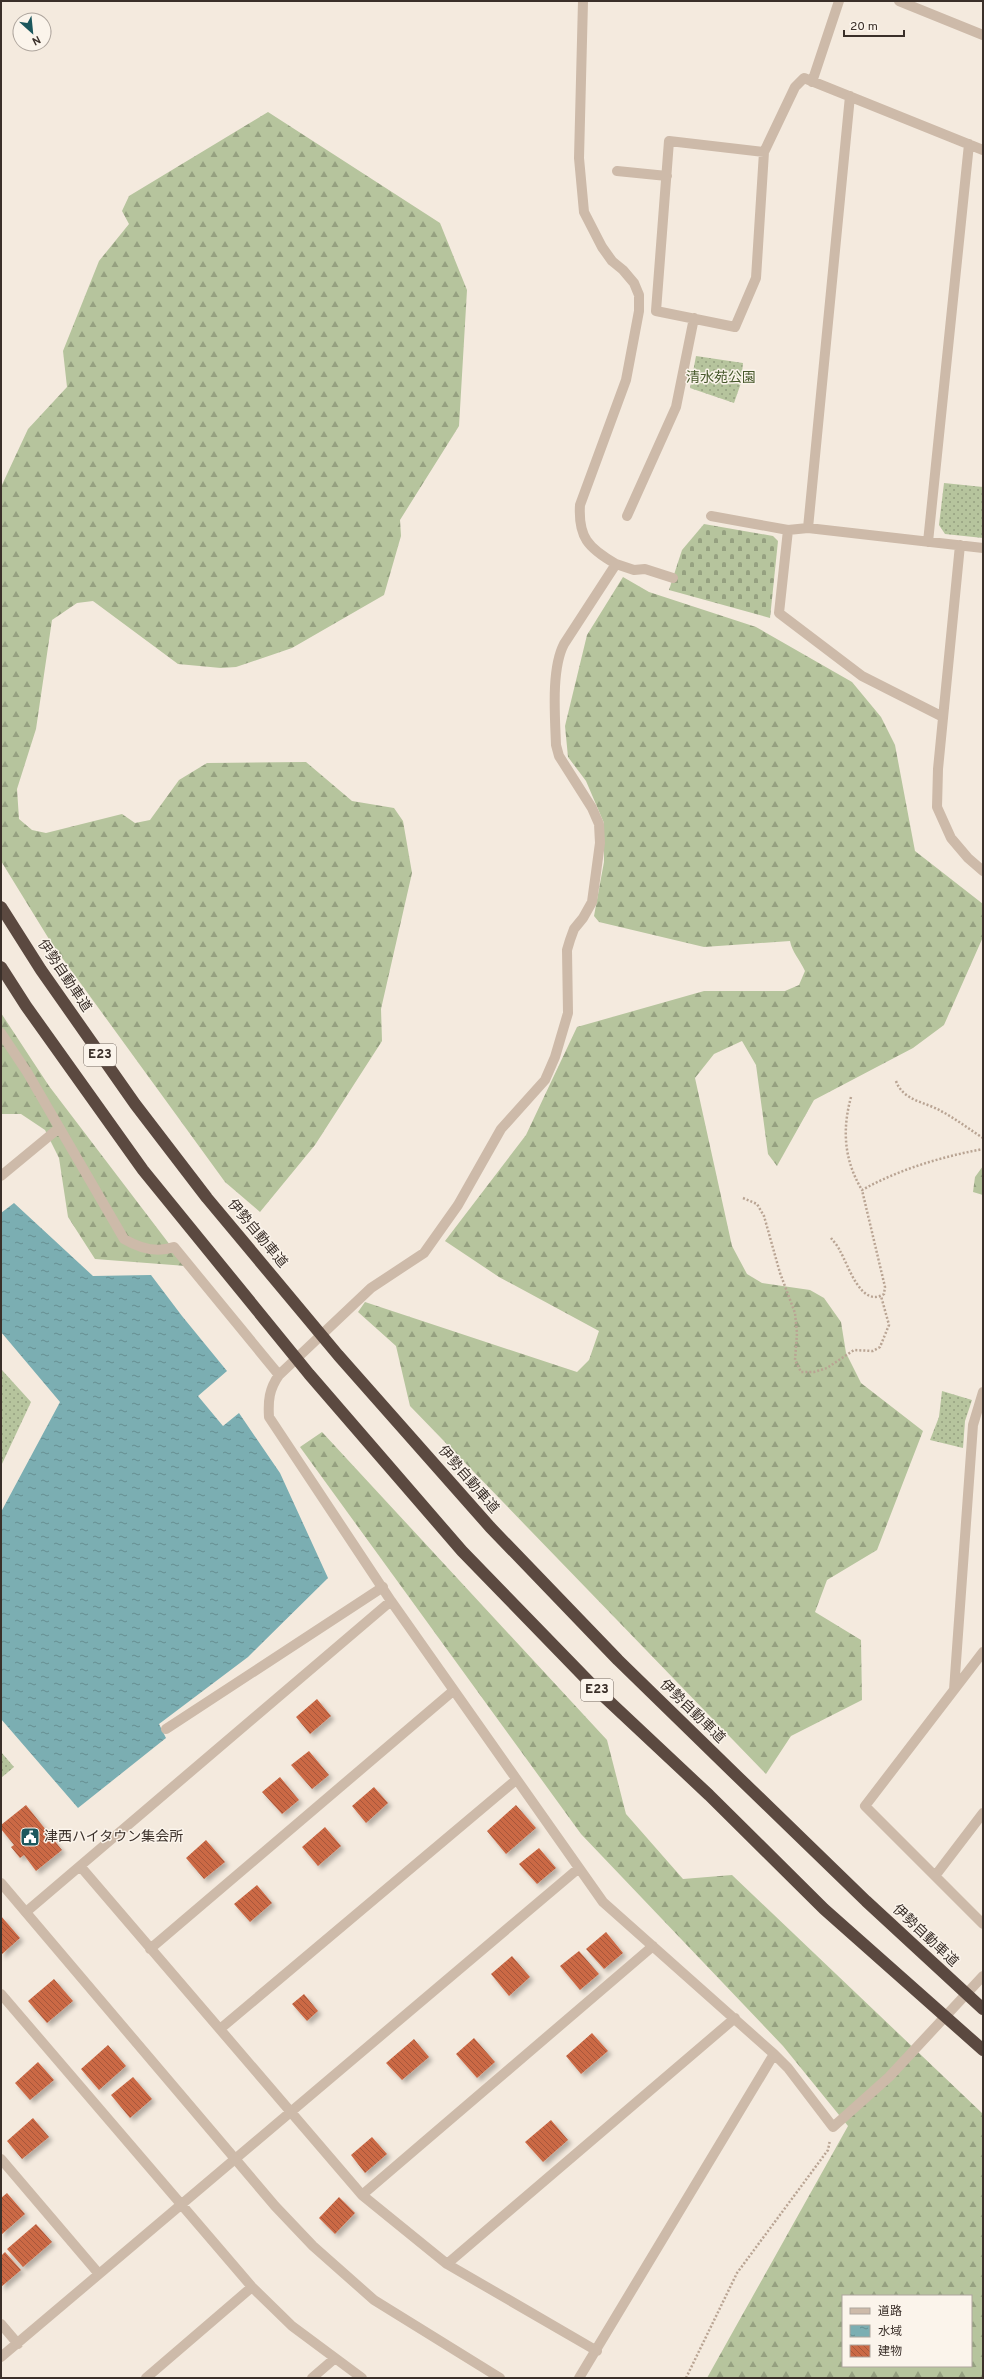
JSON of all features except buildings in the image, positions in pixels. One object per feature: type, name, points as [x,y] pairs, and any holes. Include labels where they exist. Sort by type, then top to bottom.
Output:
[{"type":"highway","name":"伊勢自動車道","points":[[1,907],[41,970],[130,1098],[207,1198],[338,1355],[490,1527],[613,1655],[932,1964],[983,2009]]},
{"type":"highway","name":"E23","points":[[1,967],[26,1006],[144,1170],[184,1221],[309,1374],[462,1551],[597,1690],[714,1800],[824,1909],[980,2048]]},
{"type":"street","points":[[583,1],[579,158],[584,212],[602,247],[612,262],[628,275],[639,295],[637,330],[626,380],[580,504],[579,523],[583,536],[590,545],[616,564],[634,570],[645,568],[673,578]]},
{"type":"street","points":[[812,82],[840,1]]},
{"type":"street","points":[[900,1],[983,35]]},
{"type":"street","points":[[764,152],[669,141],[656,311],[735,327],[756,278],[764,152],[795,87],[804,78],[983,150]]},
{"type":"street","points":[[808,528],[850,96]]},
{"type":"street","points":[[928,542],[969,144]]},
{"type":"street","points":[[617,171],[667,176]]},
{"type":"street","points":[[627,516],[676,407],[694,318]]},
{"type":"street","points":[[711,516],[788,530],[808,528],[983,548]]},
{"type":"street","points":[[788,530],[780,613],[862,676],[943,717]]},
{"type":"street","points":[[960,545],[943,717],[937,807],[951,838],[968,858],[983,871]]},
{"type":"street","points":[[616,564],[564,644],[556,663],[556,745],[559,756],[592,808],[598,824],[600,843],[592,902],[583,918],[574,929],[568,945],[568,1013],[556,1057],[545,1080],[501,1129],[458,1205],[424,1253],[371,1288],[279,1375],[271,1385],[268,1402],[269,1417],[391,1601],[603,1902],[774,2054],[788,2068],[833,2127],[889,2077],[983,1976]]},
{"type":"street","points":[[1,1033],[27,1072],[124,1239],[146,1248],[166,1250],[174,1247],[279,1375]]},
{"type":"street","points":[[1,1176],[59,1128]]},
{"type":"street","points":[[954,1690],[973,1424],[983,1392]]},
{"type":"street","points":[[166,1729],[383,1587]]},
{"type":"street","points":[[26,1912],[391,1601]]},
{"type":"street","points":[[983,1652],[865,1806],[983,1924]]},
{"type":"street","points":[[150,1949],[454,1691]]},
{"type":"street","points":[[220,2029],[516,1780]]},
{"type":"street","points":[[935,1876],[983,1813]]},
{"type":"street","points":[[80,1866],[362,2195],[447,2264],[597,2351]]},
{"type":"street","points":[[1,2358],[579,1868]]},
{"type":"street","points":[[1,1883],[235,2160],[275,2206],[313,2246],[374,2300],[500,2378]]},
{"type":"street","points":[[362,2195],[653,1946]]},
{"type":"street","points":[[1,1994],[180,2206],[252,2288],[292,2326],[334,2359],[362,2378]]},
{"type":"street","points":[[447,2264],[735,2018]]},
{"type":"street","points":[[579,2378],[597,2351],[774,2054]]},
{"type":"street","points":[[1,2159],[99,2274]]},
{"type":"street","points":[[146,2378],[252,2288]]},
{"type":"street","points":[[1,2324],[18,2344]]},
{"type":"street","points":[[312,2378],[334,2359]]},
{"type":"path","points":[[896,1081],[898,1087],[917,1102],[940,1110],[983,1138]]},
{"type":"path","points":[[743,1198],[757,1204],[764,1216],[780,1273],[795,1313],[797,1333],[795,1360],[801,1372],[814,1372],[827,1368],[854,1350],[873,1351],[880,1347],[889,1325],[882,1296],[884,1294],[885,1287],[862,1190],[852,1174],[847,1155],[845,1132],[851,1097]]},
{"type":"path","points":[[862,1190],[896,1173],[946,1156],[983,1149]]},
{"type":"path","points":[[831,1238],[840,1249],[857,1285],[870,1297],[882,1296]]},
{"type":"path","points":[[686,2378],[737,2273],[828,2150],[833,2127]]},
{"type":"green space","points":[[268,112],[440,223],[467,290],[459,426],[400,520],[401,536],[384,595],[292,648],[236,667],[221,668],[178,664],[93,601],[77,603],[52,620],[36,729],[17,789],[19,819],[32,830],[46,833],[122,814],[135,823],[150,820],[179,780],[207,763],[306,762],[352,801],[394,808],[403,821],[412,873],[381,1009],[382,1041],[315,1145],[260,1212],[225,1182],[52,944],[1,861],[1,487],[28,429],[67,387],[63,351],[99,261],[129,224],[122,211],[129,196]]},
{"type":"green space","name":"清水苑公園","points":[[696,356],[743,363],[741,383],[734,403],[690,388]]},
{"type":"green space","points":[[944,483],[983,487],[983,538],[945,534],[939,525]]},
{"type":"green space","points":[[704,524],[773,536],[778,541],[770,618],[669,590],[682,550]]},
{"type":"green space","points":[[623,577],[649,592],[756,627],[852,682],[881,717],[895,745],[915,851],[983,904],[983,937],[944,1025],[913,1048],[814,1100],[777,1166],[768,1154],[756,1065],[742,1041],[714,1054],[695,1078],[732,1246],[747,1274],[762,1283],[810,1290],[824,1298],[841,1322],[846,1353],[861,1383],[923,1431],[877,1550],[827,1580],[815,1612],[861,1640],[862,1700],[791,1736],[766,1774],[410,1406],[396,1346],[358,1312],[365,1302],[577,1372],[589,1360],[599,1331],[499,1277],[445,1241],[526,1135],[577,1027],[704,991],[785,991],[799,985],[805,971],[792,949],[790,941],[704,947],[599,922],[594,916],[604,862],[604,823],[586,781],[568,757],[565,726],[587,635]]},
{"type":"green space","points":[[1,1013],[49,1086],[186,1266],[95,1259],[68,1217],[59,1158],[45,1130],[21,1114],[1,1114]]},
{"type":"green space","points":[[983,1166],[983,1195],[973,1192],[975,1177]]},
{"type":"green space","points":[[1,1369],[31,1402],[1,1466]]},
{"type":"green space","points":[[942,1391],[972,1400],[965,1421],[963,1448],[930,1440],[939,1417]]},
{"type":"green space","points":[[322,1432],[607,1740],[626,1814],[683,1879],[732,1875],[983,2114],[983,2378],[707,2378],[848,2126],[783,2046],[581,1834],[300,1447]]},
{"type":"green space","points":[[1,1752],[14,1767],[1,1778]]},
{"type":"water","points":[[14,1203],[93,1276],[151,1275],[227,1371],[198,1396],[223,1426],[239,1413],[280,1473],[328,1578],[248,1657],[159,1724],[166,1738],[78,1808],[1,1719],[1,1512],[60,1402],[1,1332],[1,1213]]},
{"type":"place","name":"津西ハイタウン集会所","points":[[30,1837]]}]
